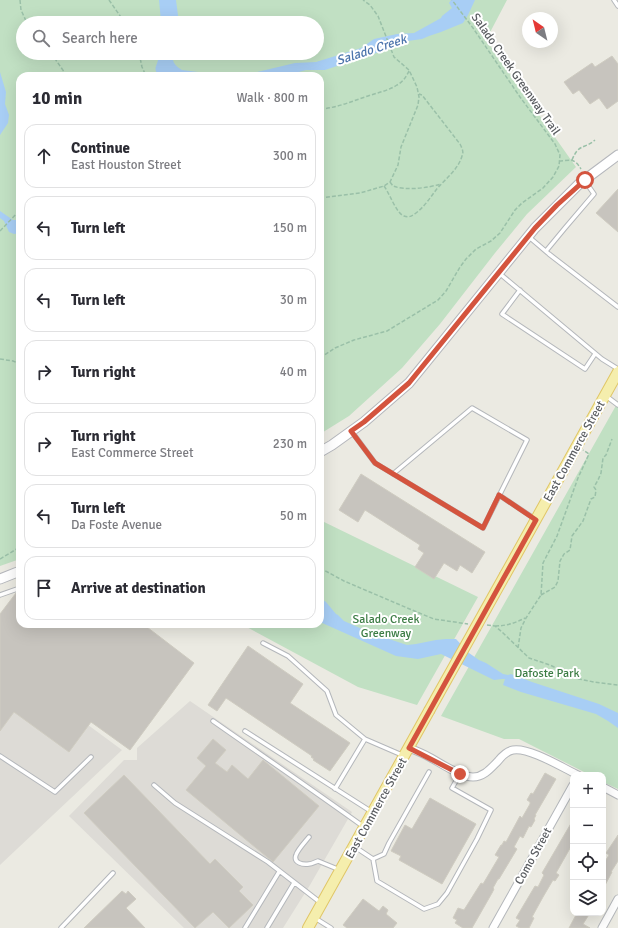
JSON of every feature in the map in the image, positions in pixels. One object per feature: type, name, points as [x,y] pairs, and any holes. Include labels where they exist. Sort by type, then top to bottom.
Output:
[{"type":"main road","points":[[324,450],[364,422],[409,383],[528,236],[557,205],[585,180],[618,155]]},
{"type":"main road","name":"East Commerce Street","points":[[308,928],[618,372]]},
{"type":"main road","points":[[0,579],[16,573]]},
{"type":"street","points":[[407,752],[460,774],[473,777],[490,770],[504,754],[512,750],[524,750],[572,772]]},
{"type":"street","name":"Como Street","points":[[493,928],[570,789]]},
{"type":"street","points":[[606,789],[618,795]]},
{"type":"street","points":[[602,928],[618,899]]},
{"type":"lane","points":[[614,0],[618,6]]},
{"type":"lane","points":[[546,251],[594,194],[585,180]]},
{"type":"lane","points":[[528,236],[618,307]]},
{"type":"lane","points":[[498,272],[595,354],[618,369]]},
{"type":"lane","points":[[520,290],[502,314],[585,368],[595,354]]},
{"type":"lane","points":[[605,395],[618,405]]},
{"type":"lane","points":[[351,431],[375,463],[393,474],[483,528],[527,440],[472,408],[393,474]]},
{"type":"lane","points":[[499,495],[536,520]]},
{"type":"lane","points":[[0,595],[16,589]]},
{"type":"lane","points":[[264,643],[288,656],[328,692],[336,715],[365,738],[407,752]]},
{"type":"lane","points":[[213,721],[365,827]]},
{"type":"lane","points":[[245,731],[373,812]]},
{"type":"lane","points":[[335,788],[365,738]]},
{"type":"lane","points":[[0,756],[55,792],[91,757]]},
{"type":"lane","points":[[373,859],[384,854],[429,772]]},
{"type":"lane","points":[[354,847],[373,859],[377,881],[424,909],[438,904],[448,893],[491,810],[452,788],[460,774]]},
{"type":"lane","points":[[154,785],[175,803],[268,862],[279,872],[322,903]]},
{"type":"lane","points":[[309,836],[296,854],[296,862],[301,864],[310,864],[318,861],[341,870]]},
{"type":"lane","points":[[245,928],[279,872]]},
{"type":"lane","points":[[61,928],[113,873]]},
{"type":"lane","points":[[267,928],[294,883]]},
{"type":"lane","points":[[314,917],[330,928]]},
{"type":"path","points":[[20,0],[21,10],[24,16]]},
{"type":"path","points":[[109,0],[120,16]]},
{"type":"path","name":"Salado Creek Greenway Trail","points":[[452,0],[555,144],[560,155],[559,161]]},
{"type":"path","points":[[324,198],[360,193],[384,186],[390,182],[398,165],[401,147],[418,105],[418,93],[409,70],[394,57],[378,16],[370,5],[364,1]]},
{"type":"path","points":[[56,60],[64,72]]},
{"type":"path","points":[[140,60],[144,72]]},
{"type":"path","points":[[324,108],[344,104],[390,89],[398,85],[403,80],[409,70]]},
{"type":"path","points":[[384,186],[399,213],[406,217],[410,217],[419,210],[447,179],[462,157],[462,148],[422,95],[418,93]]},
{"type":"path","points":[[572,160],[580,147],[588,146],[595,140]]},
{"type":"path","points":[[324,355],[335,348],[354,340],[387,331],[438,300],[446,292],[466,259],[476,249],[491,241],[500,233],[515,210],[543,188],[553,177],[559,166],[559,161],[576,161],[581,169]]},
{"type":"path","points":[[390,182],[393,186],[404,188],[428,187],[441,184]]},
{"type":"path","points":[[0,231],[16,214]]},
{"type":"path","points":[[0,359],[16,363]]},
{"type":"path","points":[[518,648],[521,628],[526,618],[541,595],[555,587],[558,581],[560,560],[564,554],[570,550],[572,536],[583,521],[591,499],[595,497],[596,490],[594,487],[601,473],[603,458],[606,455],[612,439]]},
{"type":"path","points":[[541,595],[543,563],[557,536],[578,478],[589,454],[577,446]]},
{"type":"path","points":[[0,559],[16,549]]},
{"type":"path","points":[[324,570],[344,581],[412,610]]},
{"type":"path","points":[[494,626],[504,626],[526,618]]},
{"type":"path","points":[[550,665],[578,679],[618,685]]},
{"type":"shaded area","points":[[0,660],[122,750],[0,865]]},
{"type":"shaded area","points":[[190,701],[352,812],[310,885],[283,928],[184,928],[69,816],[124,760],[137,760],[137,748]]},
{"type":"green space","points":[[0,0],[507,0],[486,40],[576,167],[527,214],[440,324],[402,368],[349,416],[324,432],[324,72],[16,72],[16,560],[0,566]]},
{"type":"green space","name":"Dafoste Park","points":[[618,402],[618,789],[606,783],[606,772],[584,772],[519,739],[504,739],[441,716]]},
{"type":"green space","name":"Salado Creek Greenway","points":[[324,522],[478,597],[417,705],[358,687],[248,628],[324,628]]},
{"type":"water","points":[[159,0],[176,0],[178,16],[161,16]]},
{"type":"water","name":"Salado Creek","points":[[451,0],[475,0],[463,23],[422,39],[401,42],[388,49],[325,70],[306,70],[299,72],[257,72],[295,63],[316,62],[361,48],[374,39],[397,34],[414,33],[441,18],[452,8],[449,3]]},
{"type":"water","points":[[158,60],[173,60],[174,63],[182,70],[198,72],[157,72],[156,66]]},
{"type":"water","points":[[0,72],[6,92],[5,104],[9,115],[8,123],[0,135]]},
{"type":"water","points":[[0,211],[13,220],[16,220],[16,234],[9,232],[4,221],[0,218]]},
{"type":"water","points":[[324,601],[344,621],[371,633],[407,645],[436,640],[456,639],[469,653],[503,674],[511,674],[599,704],[618,713],[618,728],[596,714],[521,692],[503,685],[505,679],[494,680],[441,654],[418,659],[396,656],[324,624]]},
{"type":"building","points":[[612,56],[618,64],[618,101],[607,109],[599,98],[590,104],[579,90],[573,94],[564,82],[592,63],[595,67]]},
{"type":"building","points":[[618,189],[618,232],[596,213]]},
{"type":"building","points":[[361,474],[485,552],[472,573],[460,565],[457,571],[444,563],[434,579],[415,567],[424,553],[418,549],[420,545],[365,510],[358,522],[339,510]]},
{"type":"building","points":[[16,593],[16,628],[148,628],[194,663],[130,750],[91,722],[69,752],[14,712],[0,731],[0,614]]},
{"type":"building","points":[[248,646],[303,684],[290,703],[350,743],[330,771],[313,760],[314,759],[311,757],[312,756],[226,698],[217,711],[208,705]]},
{"type":"building","points":[[213,739],[226,750],[215,763],[227,772],[232,765],[248,779],[263,760],[319,806],[273,862],[186,790],[206,766],[197,758]]},
{"type":"building","points":[[545,773],[556,779],[535,815],[535,820],[531,827],[529,826],[523,838],[520,836],[514,847],[517,849],[498,879],[492,893],[472,928],[463,928],[455,923],[457,920],[453,918],[458,908],[464,910],[481,883],[483,884],[499,857],[495,855],[504,841],[506,842],[520,816],[522,818],[530,804],[527,800],[531,793],[533,794]]},
{"type":"building","points":[[124,775],[210,864],[215,859],[243,887],[239,891],[253,905],[229,928],[213,912],[195,928],[84,813]]},
{"type":"building","points":[[430,798],[476,824],[442,884],[399,860],[401,856],[391,851],[405,825],[412,829]]},
{"type":"building","points":[[570,825],[570,848],[556,873],[559,875],[555,881],[553,880],[543,897],[532,917],[534,918],[529,928],[520,928],[516,926],[520,920],[516,918],[535,886],[538,887],[544,875],[542,873]]},
{"type":"building","points":[[618,835],[618,861],[606,883],[606,860],[609,855],[606,853]]},
{"type":"building","points":[[122,891],[126,894],[128,891],[136,899],[126,908],[145,928],[84,928]]},
{"type":"building","points":[[363,899],[379,911],[383,906],[388,910],[386,914],[397,923],[393,928],[347,928],[343,925]]},
{"type":"building","points":[[575,916],[588,916],[583,924],[590,928],[569,928]]},
{"type":"route","points":[[460,774],[432,758],[409,748],[536,520],[499,495],[483,528],[375,463],[351,431],[364,422],[409,383],[535,228],[557,205],[585,180]]}]
